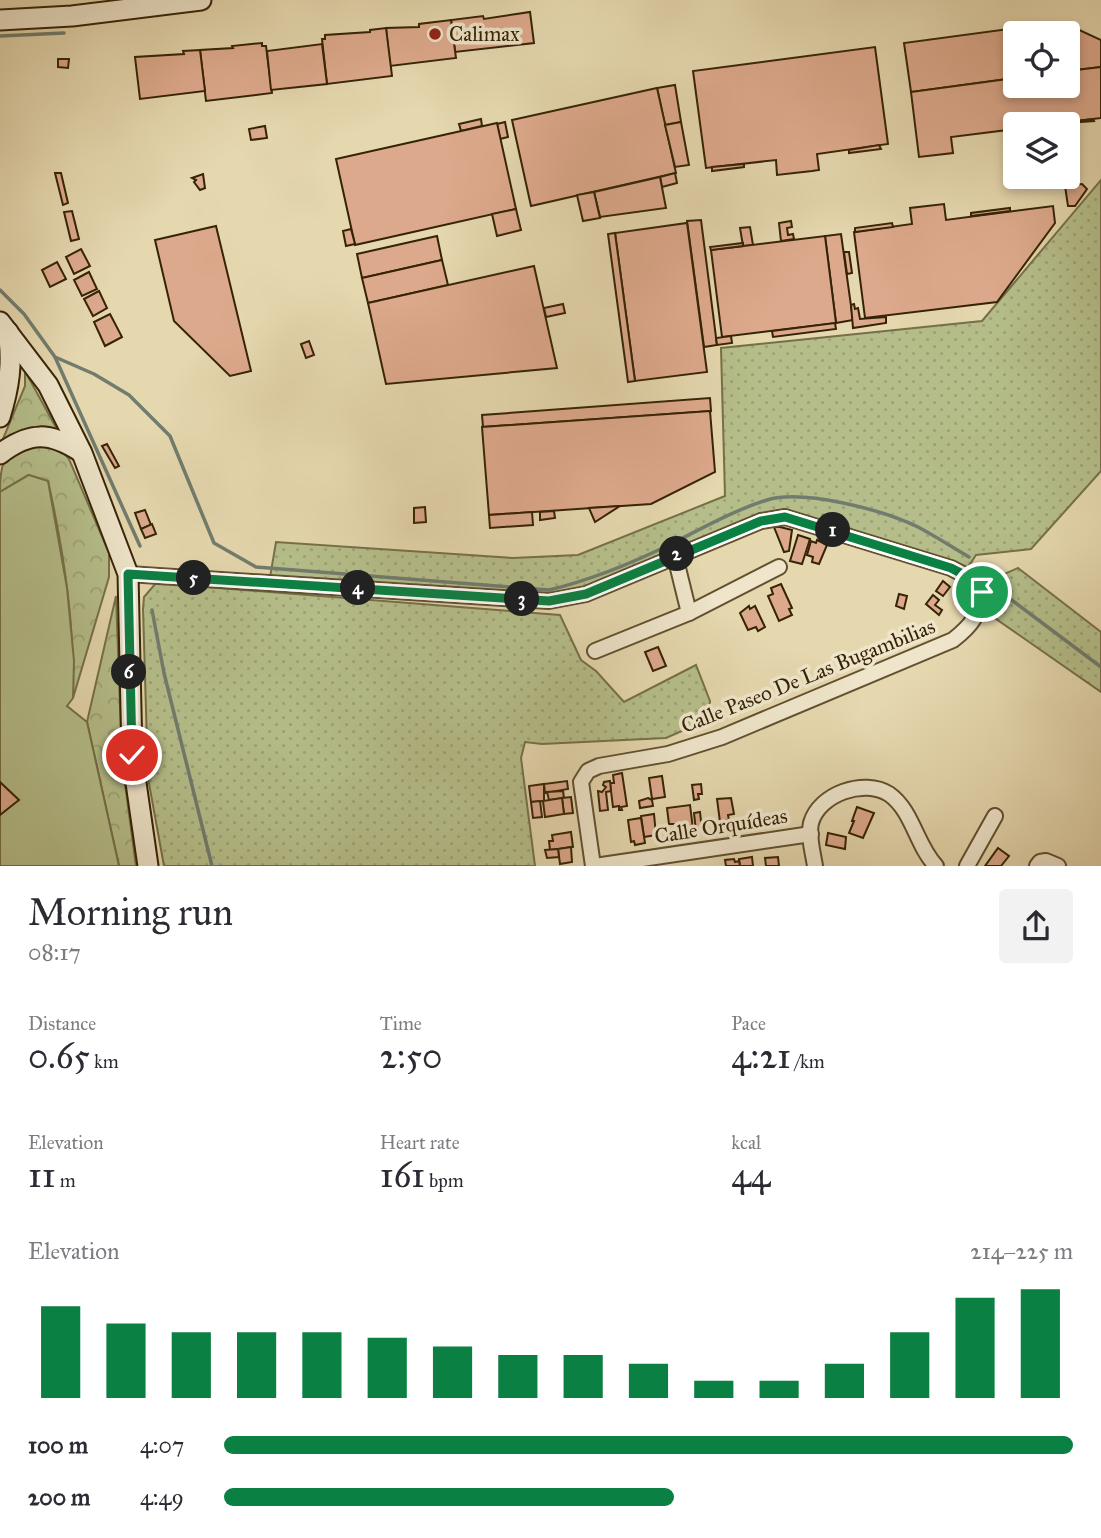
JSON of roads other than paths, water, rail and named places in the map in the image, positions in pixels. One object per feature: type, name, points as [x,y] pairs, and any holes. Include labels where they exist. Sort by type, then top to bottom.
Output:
[{"type":"street","points":[[0,20],[72,8],[201,0]]},
{"type":"street","points":[[0,417],[10,381],[12,355],[4,326]]},
{"type":"street","points":[[4,326],[48,385],[82,453],[128,574],[132,755],[148,866]]},
{"type":"street","points":[[0,454],[20,440],[32,437],[53,437],[82,453]]},
{"type":"street","name":"Calle Paseo De Las Bugambilias","points":[[128,574],[549,601],[586,594],[761,521],[785,517],[951,568],[972,579],[982,592],[979,610],[970,626],[953,640],[722,737],[668,754],[599,766],[588,771],[581,782],[594,866]]},
{"type":"street","points":[[675,555],[689,613]]},
{"type":"street","points":[[595,651],[689,613],[779,567]]},
{"type":"street","points":[[815,866],[811,822],[819,808],[834,796],[850,789],[871,788],[887,793],[902,807],[924,852],[936,866]]},
{"type":"street","points":[[967,866],[995,816]]},
{"type":"street","name":"Calle Orquídeas","points":[[594,866],[811,834]]},
{"type":"street","points":[[1037,866],[1046,861],[1058,866]]},
{"type":"waterway","points":[[0,36],[64,33]]},
{"type":"waterway","points":[[0,290],[24,314],[55,357],[94,374],[129,395],[170,436],[214,543],[256,567],[549,590],[610,571],[741,509],[783,497],[822,499],[885,514],[918,527],[969,557]]},
{"type":"waterway","points":[[55,357],[140,546]]},
{"type":"waterway","points":[[997,589],[1101,667]]},
{"type":"waterway","points":[[152,610],[164,673],[212,866]]},
{"type":"place","name":"Calimax","points":[[435,34]]}]
